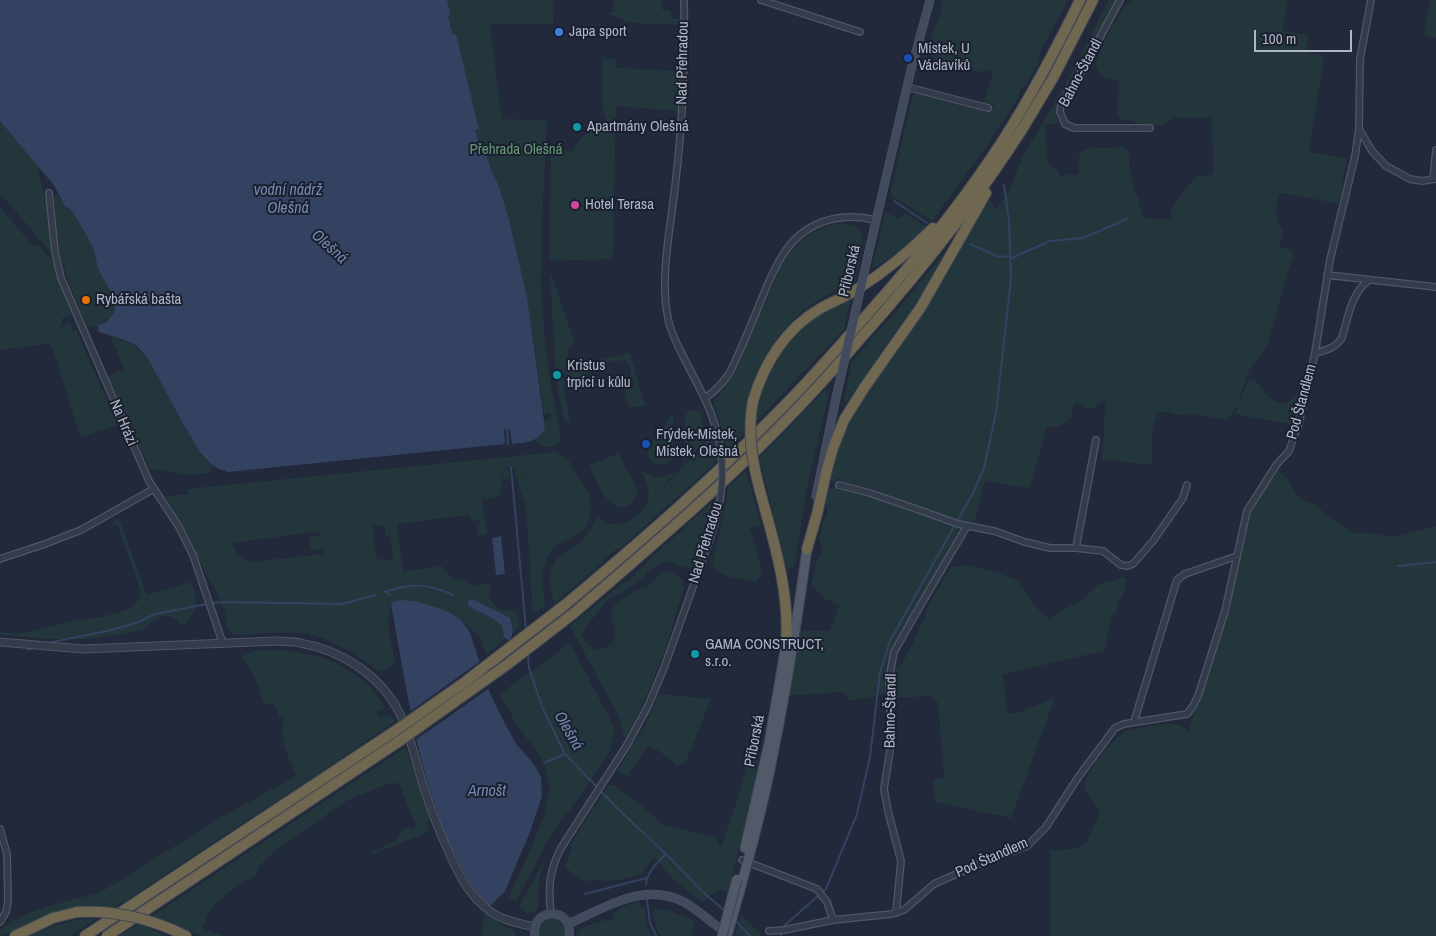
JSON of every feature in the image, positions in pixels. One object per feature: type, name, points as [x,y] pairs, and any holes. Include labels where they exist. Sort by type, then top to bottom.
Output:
[{"type":"highway","points":[[85,936],[395,731],[472,677],[566,604],[651,533],[784,406],[901,276],[937,232],[1004,139],[1054,53],[1080,0]]},
{"type":"highway","points":[[807,549],[817,514],[828,462],[844,420],[921,307],[1060,64],[1093,0]]},
{"type":"highway","points":[[106,936],[401,740],[574,613],[658,541],[793,414],[879,319],[946,239],[1023,128]]},
{"type":"highway","points":[[786,645],[787,618],[785,592],[750,446],[750,419],[760,379],[770,358],[792,330],[811,315],[857,289],[895,262],[941,220],[980,174]]},
{"type":"highway","points":[[16,936],[54,918],[77,912],[101,912],[125,914],[148,920],[186,936]]},
{"type":"main road","name":"Příborská","points":[[727,936],[775,744],[824,453],[868,251],[930,0]]},
{"type":"main road","name":"Příborská","points":[[745,861],[769,743],[786,645],[807,549]]},
{"type":"main road","name":"Příborská","points":[[720,932],[739,882]]},
{"type":"main road","points":[[568,924],[629,897],[650,894],[667,896],[682,901],[701,913],[720,932]]},
{"type":"main road","points":[[535,936],[535,927],[540,918],[550,914],[560,916],[568,924],[569,936]]},
{"type":"street","name":"Nad Přehradou","points":[[550,914],[549,886],[555,860],[639,724],[656,688],[710,539],[721,494],[723,474],[721,451],[716,429],[705,398],[675,340],[668,319],[666,302],[665,276],[683,92],[684,0]]},
{"type":"street","points":[[761,0],[860,32]]},
{"type":"street","name":"Bahno-Štandl","points":[[1120,0],[1078,78],[1061,104],[1060,112],[1065,124],[1074,128],[1150,128]]},
{"type":"street","name":"Pod Štandlem","points":[[769,931],[784,930],[833,920],[896,913],[904,910],[934,884],[981,863],[1027,846],[1046,827],[1079,776],[1115,728],[1134,722],[1187,714],[1193,706],[1198,696],[1225,611],[1247,511],[1277,464],[1289,451],[1299,423],[1315,353],[1332,251],[1355,156],[1359,129],[1360,58],[1371,0]]},
{"type":"street","points":[[907,87],[988,108]]},
{"type":"street","points":[[1359,129],[1372,151],[1386,166],[1410,179],[1422,181],[1435,179],[1436,150]]},
{"type":"street","name":"Na Hrázi","points":[[49,192],[55,252],[61,278],[149,481],[193,554],[224,644]]},
{"type":"street","points":[[705,398],[720,386],[730,372],[777,265],[794,240],[811,227],[838,217],[854,216],[876,220]]},
{"type":"street","points":[[1327,275],[1436,287]]},
{"type":"street","name":"Pod Štandlem","points":[[1315,353],[1331,349],[1338,344],[1342,338],[1357,292],[1369,280]]},
{"type":"street","points":[[1076,548],[1096,440]]},
{"type":"street","points":[[839,485],[870,493],[956,524],[994,531],[1025,542],[1050,548],[1103,551],[1121,566],[1127,566],[1133,564],[1153,541],[1182,498],[1187,485]]},
{"type":"street","points":[[0,559],[81,530],[155,490]]},
{"type":"street","name":"Bahno-Štandl","points":[[896,913],[901,861],[884,789],[891,744],[889,678],[894,652],[967,526]]},
{"type":"street","points":[[1134,722],[1177,580],[1185,574],[1237,556]]},
{"type":"street","points":[[0,642],[83,649],[278,641],[299,642],[322,648],[340,656],[366,672],[389,696],[398,711],[406,729],[437,823],[464,882],[475,898],[492,913],[505,919],[535,927]]},
{"type":"street","points":[[0,829],[7,854],[8,901],[6,912],[0,922]]},
{"type":"street","points":[[745,861],[817,889],[827,902],[833,920]]},
{"type":"green space","name":"Přehrada Olešná","points":[[447,0],[554,0],[553,24],[490,24],[502,119],[547,120],[541,283],[545,342],[561,436],[558,443],[552,447],[544,447],[536,443],[536,440],[543,431],[544,420],[551,419],[550,413],[544,414],[527,297],[498,184],[491,170],[485,150],[481,151],[475,130],[479,128],[456,35],[453,35],[448,16],[451,15]]},
{"type":"green space","points":[[611,0],[662,0],[662,10],[669,10],[672,19],[680,19],[681,25],[642,24],[615,17],[607,12],[613,12],[614,1]]},
{"type":"green space","points":[[942,0],[1068,0],[1037,58],[1040,60],[1026,85],[1021,89],[1018,98],[982,153],[932,221],[890,195],[913,95],[916,92],[984,109],[986,113],[998,101],[990,106],[984,104],[993,70],[980,72],[969,69],[960,63],[943,64],[934,59],[931,54],[930,42],[941,14]]},
{"type":"green space","points":[[1109,0],[1118,0],[1057,108],[1056,116],[1059,123],[1045,125],[1048,164],[1058,170],[1061,177],[1076,175],[1079,171],[1079,156],[1084,149],[1123,147],[1129,151],[1129,165],[1133,187],[1142,214],[1146,219],[1171,219],[1171,209],[1192,181],[1197,177],[1213,174],[1212,120],[1209,118],[1175,118],[1164,125],[1152,125],[1123,120],[1118,117],[1119,81],[1103,78],[1096,65],[1106,38],[1127,5],[1133,0],[1288,0],[1283,25],[1284,31],[1308,35],[1306,52],[1324,56],[1309,152],[1345,158],[1347,160],[1340,199],[1336,203],[1279,194],[1276,214],[1283,235],[1279,245],[1280,247],[1292,250],[1293,258],[1269,340],[1265,350],[1250,368],[1239,399],[1248,381],[1254,380],[1276,402],[1287,403],[1295,397],[1298,390],[1303,391],[1296,425],[1234,414],[1238,407],[1236,406],[1226,420],[1196,414],[1177,415],[1163,412],[1158,414],[1154,422],[1152,463],[1150,465],[1102,459],[1105,402],[1101,401],[1093,409],[1074,403],[1071,417],[1060,427],[1047,427],[1030,488],[985,481],[974,524],[959,522],[866,487],[842,483],[838,477],[836,482],[829,480],[843,435],[854,413],[876,378],[917,322],[990,199],[996,209],[1009,191],[1021,160],[1068,79]]},
{"type":"green space","points":[[1430,0],[1436,0],[1436,38],[1424,35]]},
{"type":"green space","points":[[602,59],[616,59],[616,68],[679,71],[678,111],[616,106],[613,259],[549,261],[551,150],[572,151],[586,134],[606,126],[603,112]]},
{"type":"green space","points":[[0,121],[39,166],[40,182],[47,204],[52,254],[0,194]]},
{"type":"green space","points":[[57,194],[75,216],[93,247],[98,269],[113,296],[115,312],[100,325],[87,327],[68,281],[59,249],[54,196]]},
{"type":"green space","points":[[0,207],[34,247],[37,243],[56,264],[58,279],[74,314],[62,318],[59,328],[70,323],[72,331],[65,335],[76,330],[118,425],[80,437],[50,343],[0,350]]},
{"type":"green space","points":[[885,212],[899,219],[905,213],[927,227],[908,246],[872,269]]},
{"type":"green space","points":[[841,223],[857,227],[862,237],[862,253],[855,281],[822,298],[801,313],[775,341],[755,376],[745,414],[744,434],[726,452],[714,401],[737,368],[780,268],[797,244],[809,234]]},
{"type":"green space","points":[[946,250],[920,297],[846,403],[844,400],[852,361],[893,315]]},
{"type":"green space","points":[[550,274],[574,341],[573,345],[567,348],[571,365],[630,353],[645,405],[629,408],[624,391],[634,387],[629,364],[625,360],[611,362],[589,370],[579,387],[570,383],[564,373],[555,366]]},
{"type":"green space","points":[[852,294],[844,329],[756,422],[768,374],[785,346],[795,333],[821,311]]},
{"type":"green space","points":[[110,335],[135,346],[148,360],[183,425],[200,452],[213,467],[210,473],[186,475],[150,469],[108,376],[124,369]]},
{"type":"green space","points":[[555,370],[562,374],[565,384],[563,385],[570,421],[565,422]]},
{"type":"green space","points":[[825,390],[829,394],[808,482],[794,567],[787,569],[759,458]]},
{"type":"green space","points":[[693,410],[699,411],[702,415],[704,442],[682,465],[685,454],[685,420],[687,414]]},
{"type":"green space","points":[[673,413],[673,455],[668,463],[656,464],[650,460],[648,448]]},
{"type":"green space","points":[[711,430],[717,461],[621,548],[610,554],[555,603],[552,597],[550,576],[551,570],[558,558],[584,538],[591,530],[597,517],[615,524],[626,522],[635,517],[647,503],[649,493],[641,470],[658,477],[675,472],[660,491],[699,450],[705,442],[706,431]]},
{"type":"green space","points":[[555,452],[569,461],[590,496],[591,511],[587,526],[554,548],[547,559],[542,573],[545,606],[533,614],[526,507],[519,488],[518,479],[528,477],[516,478],[514,467],[508,467],[510,479],[503,480],[501,474],[500,496],[482,500],[487,535],[477,535],[477,527],[480,524],[480,520],[473,521],[469,515],[397,524],[403,572],[442,566],[454,580],[462,579],[469,585],[490,584],[490,597],[484,596],[490,599],[499,609],[517,612],[520,627],[486,655],[481,638],[449,612],[419,602],[392,602],[389,623],[395,661],[392,665],[379,672],[342,647],[310,634],[234,635],[227,626],[225,612],[216,590],[207,577],[189,536],[165,496],[188,494],[187,489]],"holes":[[[373,526],[385,526],[385,536],[390,536],[393,560],[376,559]],[[320,531],[320,536],[309,537],[310,550],[322,549],[323,554],[249,562],[236,552],[232,543]]]},
{"type":"green space","points":[[620,453],[637,489],[634,500],[629,506],[622,508],[615,506],[609,501],[589,465]]},
{"type":"green space","points":[[1279,470],[1288,479],[1294,491],[1302,500],[1317,505],[1339,525],[1345,526],[1354,533],[1369,533],[1392,537],[1436,526],[1436,936],[1050,936],[1050,851],[1076,848],[1086,844],[1100,812],[1085,789],[1085,780],[1101,756],[1121,734],[1136,728],[1172,724],[1181,726],[1188,732],[1225,621],[1247,516]]},
{"type":"green space","points":[[746,471],[761,525],[750,528],[762,571],[757,582],[730,577],[717,572],[712,565],[728,487]]},
{"type":"green space","points":[[834,487],[883,499],[954,525],[957,527],[958,535],[897,638],[887,663],[884,694],[849,701],[842,692],[786,696],[798,631],[830,631],[839,605],[823,598],[811,583],[817,559],[823,553],[819,540],[823,522],[828,513],[827,495]]},
{"type":"green space","points":[[713,501],[702,546],[691,568],[665,561],[661,562],[628,589],[607,600],[582,635],[585,642],[591,647],[597,649],[604,648],[615,639],[616,634],[612,613],[613,608],[618,602],[642,588],[645,589],[657,576],[664,572],[674,574],[683,583],[683,593],[661,661],[641,707],[626,737],[624,737],[619,717],[570,626],[621,584],[628,582]]},
{"type":"green space","points":[[118,517],[147,595],[191,582],[196,604],[193,614],[186,624],[180,625],[177,620],[164,616],[156,619],[146,629],[89,639],[48,639],[0,635],[0,632],[26,632],[119,613],[135,604],[139,598],[140,589],[118,526],[112,524]]},
{"type":"green space","points":[[965,565],[1001,574],[1020,583],[1034,604],[1049,618],[1081,600],[1098,585],[1117,580],[1121,577],[1125,577],[1126,581],[1124,594],[1118,602],[1116,612],[1111,617],[1103,651],[1001,675],[1004,680],[1007,714],[1020,712],[1055,698],[1011,818],[935,802],[933,780],[944,778],[938,703],[932,696],[893,698],[894,670],[900,667],[908,653],[925,617],[928,606],[951,567]]},
{"type":"green space","points":[[570,643],[614,729],[610,751],[548,840],[517,900],[508,899],[544,815],[550,789],[543,761],[515,722],[500,694]]},
{"type":"green space","points":[[285,650],[322,657],[342,666],[368,684],[385,707],[376,712],[380,717],[390,714],[395,721],[335,763],[114,908],[66,910],[38,918],[7,935],[0,936],[0,929],[24,915],[101,892],[225,815],[296,776],[284,746],[282,725],[286,717],[279,717],[276,707],[272,703],[265,705],[252,673],[240,658],[252,651]]},
{"type":"green space","points":[[659,694],[711,699],[686,762],[677,766],[672,760],[649,745],[628,775],[621,774],[618,770],[645,725]]},
{"type":"green space","points":[[751,744],[760,753],[749,810],[728,893],[720,890],[703,902],[673,880],[654,856],[642,873],[618,880],[582,881],[565,866],[572,849],[570,845],[609,785],[614,785],[664,825],[714,837],[721,847],[742,785]]},
{"type":"green space","points":[[406,747],[430,820],[426,822],[429,832],[371,855],[371,853],[396,840],[404,828],[413,829],[416,825],[400,786],[397,783],[390,783],[348,800],[285,843],[264,861],[256,875],[218,901],[211,909],[203,926],[204,929],[223,936],[201,936],[152,916]]},
{"type":"green space","points":[[545,859],[540,876],[538,908],[535,912],[527,914],[520,905]]},
{"type":"green space","points":[[639,901],[640,908],[645,907],[646,922],[651,936],[576,936],[581,929],[606,919],[608,922],[613,919],[614,913],[621,908]]},
{"type":"green space","points":[[652,910],[670,911],[694,921],[691,936],[661,936],[657,930]]},
{"type":"green space","points":[[485,914],[516,931],[515,936],[481,936]]},
{"type":"green space","points":[[741,915],[762,936],[735,935]]},
{"type":"green space","points":[[97,918],[70,936],[29,936],[62,924]]},
{"type":"green space","points":[[553,918],[563,924],[565,936],[540,936],[542,924],[546,920]]},
{"type":"green space","points":[[138,924],[168,936],[119,936]]},
{"type":"water","name":"vodní nádrž Olešná","points":[[0,0],[447,0],[451,15],[448,16],[453,35],[456,34],[479,129],[475,130],[481,150],[485,150],[508,216],[527,297],[545,428],[539,437],[532,441],[512,444],[510,430],[507,427],[504,431],[505,444],[228,472],[211,464],[200,452],[183,424],[148,359],[136,345],[99,332],[97,326],[106,322],[115,312],[113,296],[98,269],[93,247],[75,216],[65,206],[53,184],[0,121]]},
{"type":"water","points":[[501,536],[505,574],[496,575],[492,538]]},
{"type":"water","points":[[472,599],[510,618],[513,631],[510,641],[504,637],[502,626],[494,619],[468,606],[469,600]]},
{"type":"water","name":"Arnošt","points":[[403,600],[435,607],[449,612],[461,620],[470,633],[490,693],[499,712],[516,744],[533,763],[541,777],[542,796],[530,832],[505,891],[490,906],[473,886],[460,865],[440,820],[430,790],[414,729],[391,605],[392,602]]},
{"type":"pier","points":[[482,660],[491,687],[414,741],[409,712]]},
{"type":"waterway","points":[[822,892],[826,889],[857,814],[870,757],[880,672],[890,641],[974,491],[984,468],[996,413],[1011,278],[1009,221],[1004,185]]},
{"type":"waterway","points":[[894,201],[927,223]]},
{"type":"waterway","points":[[1012,258],[1050,241],[1083,238],[1127,219]]},
{"type":"waterway","points":[[970,244],[999,257],[1010,256]]},
{"type":"waterway","name":"Olešná","points":[[507,425],[508,444]]},
{"type":"waterway","name":"Olešná","points":[[511,467],[526,629]]},
{"type":"waterway","points":[[1398,566],[1436,562]]},
{"type":"waterway","points":[[385,592],[403,587],[427,586],[453,595]]},
{"type":"waterway","points":[[386,591],[390,596]]},
{"type":"waterway","points":[[211,603],[342,604],[375,595]]},
{"type":"waterway","points":[[47,643],[107,631],[136,623],[155,614],[207,604]]},
{"type":"waterway","points":[[28,650],[35,647]]},
{"type":"waterway","name":"Olešná","points":[[528,653],[529,668],[542,707],[565,754],[617,808],[725,911]]},
{"type":"waterway","points":[[544,763],[565,754]]},
{"type":"waterway","points":[[646,884],[650,872],[666,854]]},
{"type":"waterway","points":[[585,894],[646,878]]},
{"type":"waterway","points":[[781,936],[784,926],[819,895]]},
{"type":"waterway","points":[[647,900],[650,923],[656,936]]},
{"type":"waterway","name":"Olešná","points":[[735,920],[750,936]]},
{"type":"place","name":"Japa sport","points":[[559,32]]},
{"type":"place","name":"Místek, U Václavíků","points":[[908,58]]},
{"type":"place","name":"Apartmány Olešná","points":[[577,127]]},
{"type":"place","name":"Hotel Terasa","points":[[575,205]]},
{"type":"place","name":"Rybářská bašta","points":[[86,300]]},
{"type":"place","name":"Kristus trpící u kůlu","points":[[557,375]]},
{"type":"place","name":"Frýdek-Místek, Místek, Olešná","points":[[646,444]]},
{"type":"place","name":"GAMA CONSTRUCT, s.r.o.","points":[[695,654]]}]
